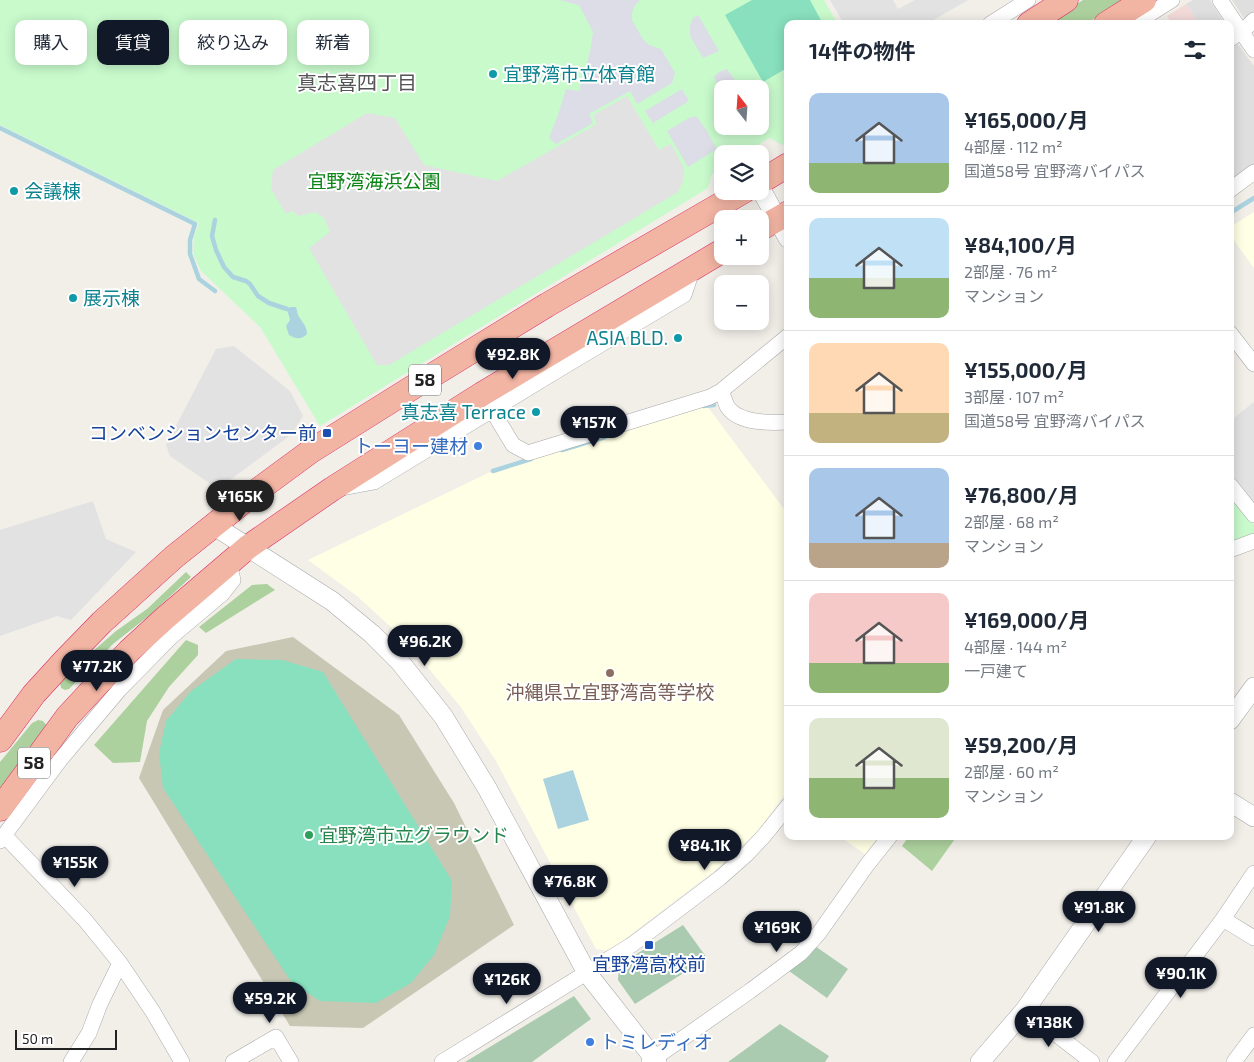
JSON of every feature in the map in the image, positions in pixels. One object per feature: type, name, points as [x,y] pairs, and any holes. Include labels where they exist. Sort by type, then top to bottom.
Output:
[{"type":"highway","points":[[1035,20],[1066,0]]},
{"type":"highway","points":[[1112,20],[1144,0]]},
{"type":"highway","points":[[769,177],[784,167]]},
{"type":"highway","name":"58","points":[[0,740],[34,694],[102,622],[174,557],[258,490],[311,451],[410,389],[547,305],[728,200]]},
{"type":"highway","name":"58","points":[[0,808],[67,717],[93,689],[136,644],[248,547],[332,489],[482,394],[714,256]]},
{"type":"street","points":[[996,20],[1028,0]]},
{"type":"street","points":[[1140,20],[1172,0]]},
{"type":"street","points":[[1220,0],[1229,20]]},
{"type":"street","points":[[1254,20],[1236,35],[1254,50]]},
{"type":"street","points":[[1234,186],[1254,172]]},
{"type":"street","points":[[766,200],[778,225]]},
{"type":"street","points":[[332,489],[374,482],[684,295],[693,268]]},
{"type":"street","points":[[1234,338],[1254,364]]},
{"type":"street","points":[[492,410],[513,445],[528,453],[710,397],[721,391],[784,339]]},
{"type":"street","points":[[721,391],[728,407],[736,415],[766,423],[784,424]]},
{"type":"street","points":[[1234,490],[1254,515]]},
{"type":"street","points":[[213,525],[332,601],[372,634],[400,662],[443,716],[487,788],[587,973],[653,1061],[801,953],[819,933],[887,840]]},
{"type":"street","points":[[1234,548],[1254,541]]},
{"type":"street","points":[[182,1062],[153,1012],[120,963],[85,920],[2,838],[60,760],[119,690],[171,637],[222,594],[233,580],[229,563]]},
{"type":"street","points":[[1234,714],[1254,687]]},
{"type":"street","points":[[1234,804],[1254,817]]},
{"type":"street","points":[[442,1062],[633,944],[720,878],[746,855],[784,811]]},
{"type":"street","points":[[980,1062],[1024,1010],[1144,840]]},
{"type":"street","points":[[1115,1062],[1223,919],[1254,873]]},
{"type":"street","points":[[1223,919],[1254,938]]},
{"type":"street","points":[[71,1062],[89,1032],[120,963]]},
{"type":"street","points":[[1024,1010],[1092,1062]]},
{"type":"street","points":[[1234,1062],[1254,1034]]},
{"type":"street","points":[[233,1062],[276,1038],[290,1062]]},
{"type":"shaded area","points":[[559,0],[640,0],[635,5],[632,20],[642,38],[649,45],[661,49],[675,73],[672,83],[637,104],[630,91],[589,114],[593,123],[556,144],[549,138],[566,89],[579,91],[590,52],[593,32],[579,5]]},
{"type":"shaded area","points":[[830,0],[893,0],[898,9],[915,0],[968,0],[933,20],[842,20]]},
{"type":"shaded area","points":[[1193,0],[1210,0],[1222,20],[1196,20],[1186,4]]},
{"type":"shaded area","points":[[1232,0],[1254,0],[1254,11],[1245,20]]},
{"type":"shaded area","points":[[1186,4],[1196,20],[1170,20],[1167,16]]},
{"type":"shaded area","points":[[698,15],[719,51],[703,58],[690,36],[690,26],[693,18]]},
{"type":"shaded area","points":[[1237,43],[1254,66],[1254,165],[1234,180],[1234,45]]},
{"type":"shaded area","points":[[727,69],[735,80],[715,80],[714,77],[719,72]]},
{"type":"shaded area","points":[[682,89],[689,101],[653,123],[645,111]]},
{"type":"shaded area","points":[[627,96],[659,150],[671,144],[684,168],[683,181],[678,192],[389,365],[377,365],[309,248],[330,232],[324,218],[315,212],[299,216],[292,211],[286,214],[271,189],[273,170],[367,113],[395,118],[424,165],[497,181],[597,124],[593,115]]},
{"type":"shaded area","points":[[696,116],[715,145],[714,151],[688,167],[667,131]]},
{"type":"shaded area","points":[[1254,212],[1254,268],[1234,240],[1234,224]]},
{"type":"shaded area","points":[[234,346],[290,391],[303,416],[292,434],[218,489],[170,456],[166,445],[216,349]]},
{"type":"shaded area","name":"沖縄県立宜野湾高等学校","points":[[704,402],[784,509],[784,795],[758,831],[713,872],[609,951],[596,949],[496,761],[460,706],[405,640],[357,596],[308,560],[488,473]]},
{"type":"shaded area","points":[[1254,402],[1254,508],[1234,482],[1234,418]]},
{"type":"shaded area","points":[[93,501],[106,539],[136,552],[71,620],[57,616],[0,636],[0,530]]},
{"type":"shaded area","name":"宜野湾市立グラウンド","points":[[293,637],[399,715],[454,803],[514,925],[363,1028],[290,1026],[139,778],[163,710],[226,651]]},
{"type":"shaded area","points":[[845,840],[883,840],[869,857]]},
{"type":"shaded area","points":[[683,925],[707,958],[635,1004],[618,980],[619,965]]},
{"type":"shaded area","points":[[815,946],[848,969],[827,998],[789,971],[809,956]]},
{"type":"shaded area","points":[[574,996],[591,1019],[532,1062],[465,1062]]},
{"type":"shaded area","points":[[780,1024],[829,1056],[825,1062],[728,1062]]},
{"type":"green space","name":"宜野湾海浜公園","points":[[0,0],[824,0],[836,20],[784,20],[784,144],[769,138],[758,145],[714,145],[714,173],[708,188],[320,426],[260,327],[201,271],[194,256],[194,237],[199,223],[0,125]]},
{"type":"green space","points":[[752,0],[810,0],[821,20],[784,20],[784,70],[766,80],[762,80],[725,15]]},
{"type":"green space","points":[[1083,0],[1123,0],[1092,20],[1051,20]]},
{"type":"green space","points":[[1234,499],[1254,525],[1254,536],[1234,544]]},
{"type":"green space","points":[[186,572],[191,577],[150,615],[113,644],[69,689],[61,688],[62,678],[116,631],[147,609]]},
{"type":"green space","points":[[267,584],[275,590],[206,633],[199,627],[252,585]]},
{"type":"green space","points":[[186,640],[198,645],[198,655],[169,687],[147,721],[140,762],[113,763],[94,745]]},
{"type":"green space","name":"宜野湾市立グラウンド","points":[[236,659],[282,660],[323,672],[452,881],[450,916],[434,955],[411,983],[376,1003],[320,1001],[292,983],[163,788],[159,753],[166,721],[191,691]]},
{"type":"green space","points":[[38,720],[43,721],[48,727],[0,800],[0,762],[32,723]]},
{"type":"green space","points":[[906,840],[954,840],[932,871],[902,846]]},
{"type":"water","points":[[296,307],[306,329],[307,334],[301,338],[289,335],[286,326],[290,320],[287,309]]},
{"type":"water","points":[[573,770],[589,820],[558,829],[543,779]]},
{"type":"waterway","points":[[0,128],[195,224],[190,240],[190,254],[199,279],[215,291]]},
{"type":"waterway","points":[[1234,210],[1254,198]]},
{"type":"waterway","points":[[215,220],[212,236],[224,267],[233,277],[250,284],[258,296],[269,303],[287,309]]},
{"type":"waterway","points":[[703,406],[714,405]]},
{"type":"waterway","points":[[562,450],[605,437]]},
{"type":"waterway","points":[[493,471],[531,459]]},
{"type":"place","name":"宜野湾市立体育館","points":[[493,74]]},
{"type":"place","name":"会議棟","points":[[14,191]]},
{"type":"place","name":"展示棟","points":[[73,298]]},
{"type":"place","name":"ASIA BLD.","points":[[678,338]]},
{"type":"place","name":"真志喜 Terrace","points":[[536,412]]},
{"type":"place","name":"コンベンションセンター前","points":[[327,433]]},
{"type":"place","name":"トーヨー建材","points":[[478,446]]},
{"type":"place","name":"沖縄県立宜野湾高等学校","points":[[610,673]]},
{"type":"place","name":"宜野湾市立グラウンド","points":[[309,835]]},
{"type":"place","name":"宜野湾高校前","points":[[649,945]]},
{"type":"place","name":"トミレディオ","points":[[590,1042]]},
{"type":"district","name":"真志喜四丁目","points":[[357,83]]}]
